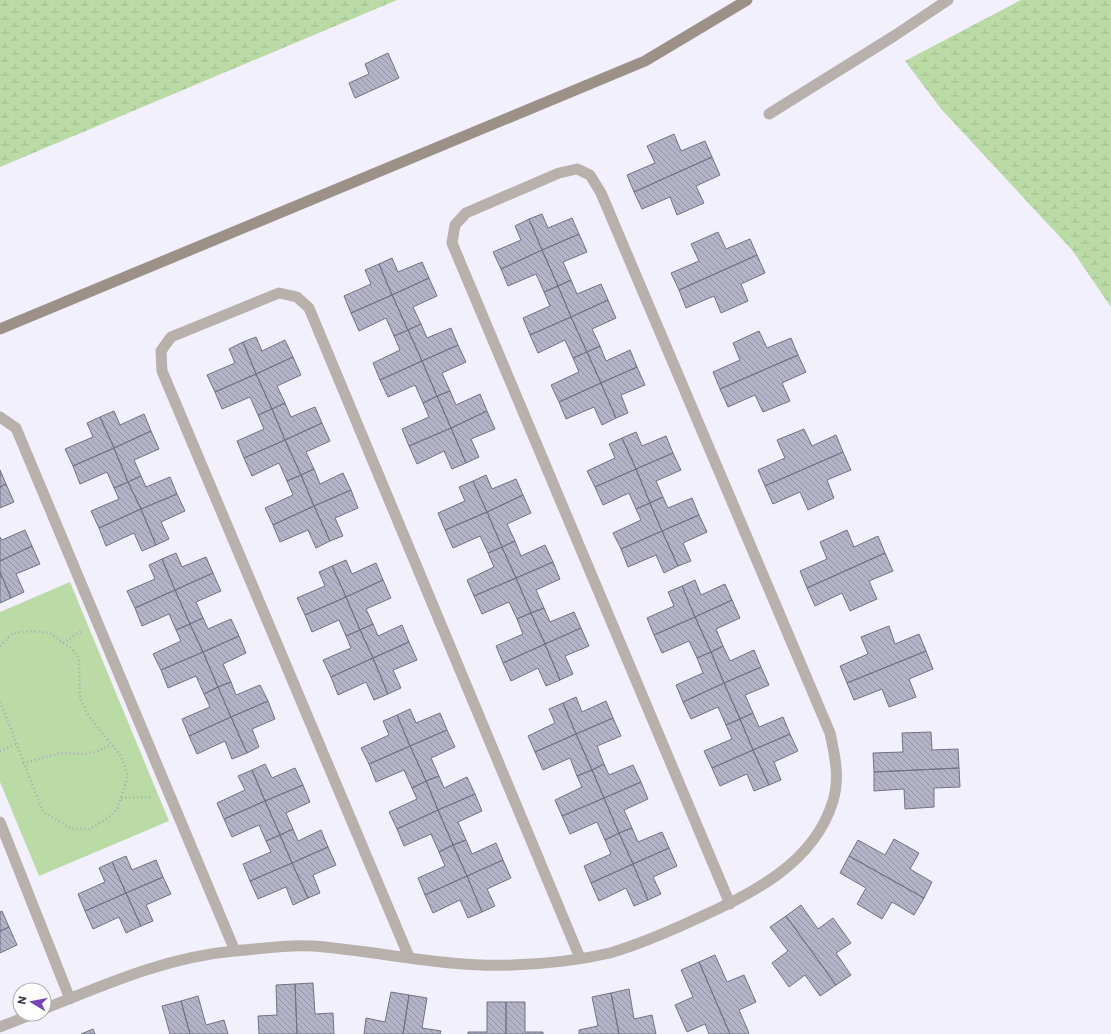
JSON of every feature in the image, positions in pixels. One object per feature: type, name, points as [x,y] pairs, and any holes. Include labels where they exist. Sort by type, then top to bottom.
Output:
[{"type":"main road","points":[[0,329],[645,61],[747,0]]},
{"type":"street","points":[[769,114],[894,36],[948,0]]},
{"type":"street","points":[[52,1006],[166,962],[208,954],[235,951],[310,946],[463,964],[512,965],[580,958],[609,953],[658,937],[730,904],[762,886],[801,855],[821,829],[833,800],[837,766],[830,733],[601,193],[590,175],[577,169],[559,173],[466,213],[455,225],[452,243],[730,904]]},
{"type":"street","points":[[409,957],[162,371],[161,352],[171,337],[280,293],[297,297],[309,308],[580,958]]},
{"type":"street","points":[[0,417],[16,428],[235,951]]},
{"type":"street","points":[[0,822],[70,999]]},
{"type":"street","points":[[0,1027],[12,1022]]},
{"type":"path","points":[[63,643],[97,621]]},
{"type":"path","points":[[0,646],[13,633],[32,631],[50,633],[79,658],[80,698],[88,715],[121,756],[128,776],[117,810],[105,820],[89,829],[72,829],[43,812],[0,701]]},
{"type":"path","points":[[0,752],[16,744]]},
{"type":"path","points":[[23,763],[61,753],[86,754],[98,751],[111,744]]},
{"type":"path","points":[[121,798],[170,796]]},
{"type":"green space","points":[[0,0],[397,0],[0,167]]},
{"type":"green space","points":[[1021,0],[1111,0],[1111,307],[1072,250],[942,110],[905,61]]},
{"type":"green space","points":[[70,582],[169,821],[39,876],[0,782],[0,612]]},
{"type":"building","points":[[388,53],[399,78],[355,98],[349,83],[369,74],[365,64]]},
{"type":"building","points":[[674,134],[681,151],[705,141],[712,157],[634,192],[627,175],[655,163],[647,146]]},
{"type":"building","points":[[712,157],[720,175],[696,186],[704,203],[677,215],[670,197],[642,209],[634,192]]},
{"type":"building","points":[[542,214],[548,228],[572,218],[579,234],[542,250],[529,219]]},
{"type":"building","points":[[529,219],[542,250],[501,269],[493,252],[521,240],[515,226]]},
{"type":"building","points":[[718,232],[726,249],[750,239],[757,255],[679,290],[671,273],[699,261],[691,244]]},
{"type":"building","points":[[579,234],[587,252],[563,262],[571,280],[558,286],[542,250]]},
{"type":"building","points":[[542,250],[558,286],[544,292],[536,274],[508,286],[501,269]]},
{"type":"building","points":[[757,255],[765,273],[741,284],[748,301],[721,313],[714,296],[686,308],[679,290]]},
{"type":"building","points":[[392,258],[398,272],[422,262],[429,278],[392,295],[379,264]]},
{"type":"building","points":[[379,264],[392,295],[351,313],[344,296],[371,284],[365,270]]},
{"type":"building","points":[[429,278],[437,296],[413,307],[421,324],[408,330],[392,295]]},
{"type":"building","points":[[571,280],[577,294],[601,284],[608,300],[571,317],[558,286]]},
{"type":"building","points":[[558,286],[571,317],[530,335],[523,318],[550,306],[544,292]]},
{"type":"building","points":[[392,295],[408,330],[394,336],[386,318],[359,331],[351,313]]},
{"type":"building","points":[[608,300],[616,318],[592,329],[600,346],[587,352],[571,317]]},
{"type":"building","points":[[571,317],[587,352],[573,358],[565,340],[538,353],[530,335]]},
{"type":"building","points":[[421,324],[427,338],[451,328],[458,345],[422,361],[408,330]]},
{"type":"building","points":[[408,330],[422,361],[380,380],[373,363],[400,350],[394,336]]},
{"type":"building","points":[[759,331],[767,348],[791,338],[798,355],[720,389],[713,372],[740,360],[733,343]]},
{"type":"building","points":[[256,337],[262,351],[285,340],[293,357],[256,374],[243,342]]},
{"type":"building","points":[[243,342],[256,374],[215,392],[207,375],[235,363],[229,349]]},
{"type":"building","points":[[458,345],[466,362],[442,373],[450,391],[437,396],[422,361]]},
{"type":"building","points":[[600,346],[606,361],[630,350],[637,367],[601,383],[587,352]]},
{"type":"building","points":[[587,352],[601,383],[559,402],[551,385],[579,372],[573,358]]},
{"type":"building","points":[[798,355],[806,372],[782,383],[790,401],[763,412],[755,395],[728,407],[720,389]]},
{"type":"building","points":[[293,357],[301,375],[277,386],[285,403],[272,409],[256,374]]},
{"type":"building","points":[[422,361],[437,396],[423,403],[415,385],[388,397],[380,380]]},
{"type":"building","points":[[637,367],[645,385],[621,395],[628,413],[616,418],[601,383]]},
{"type":"building","points":[[256,374],[272,409],[258,415],[250,397],[222,409],[215,392]]},
{"type":"building","points":[[601,383],[616,418],[602,425],[594,407],[566,419],[559,402]]},
{"type":"building","points":[[450,391],[456,405],[480,394],[487,411],[451,428],[437,396]]},
{"type":"building","points":[[437,396],[451,428],[409,446],[402,429],[429,417],[423,403]]},
{"type":"building","points":[[285,403],[291,417],[315,407],[322,423],[285,440],[272,409]]},
{"type":"building","points":[[272,409],[285,440],[244,458],[237,441],[264,429],[258,415]]},
{"type":"building","points":[[114,411],[120,425],[144,414],[151,431],[114,448],[100,417]]},
{"type":"building","points":[[487,411],[495,429],[471,439],[479,457],[466,463],[451,428]]},
{"type":"building","points":[[100,417],[114,448],[73,466],[65,449],[93,437],[87,423]]},
{"type":"building","points":[[322,423],[330,441],[306,452],[314,469],[301,475],[285,440]]},
{"type":"building","points":[[451,428],[466,463],[452,469],[444,451],[417,464],[409,446]]},
{"type":"building","points":[[804,429],[812,446],[836,435],[843,452],[765,486],[758,470],[785,458],[777,440]]},
{"type":"building","points":[[151,431],[159,449],[134,460],[141,476],[128,482],[114,448]]},
{"type":"building","points":[[636,432],[642,446],[666,436],[673,453],[636,469],[622,438]]},
{"type":"building","points":[[622,438],[636,469],[595,487],[587,471],[615,458],[609,444]]},
{"type":"building","points":[[285,440],[301,475],[287,481],[279,463],[252,476],[244,458]]},
{"type":"building","points":[[114,448],[128,482],[114,488],[107,472],[80,484],[73,466]]},
{"type":"building","points":[[843,452],[851,470],[827,480],[834,498],[808,510],[800,492],[773,504],[765,486]]},
{"type":"building","points":[[673,453],[681,470],[656,481],[663,497],[650,503],[636,469]]},
{"type":"building","points":[[314,469],[320,484],[343,473],[351,490],[314,506],[301,475]]},
{"type":"building","points":[[636,469],[650,503],[636,509],[629,493],[603,505],[595,487]]},
{"type":"building","points":[[0,470],[6,484],[0,487]]},
{"type":"building","points":[[301,475],[314,506],[273,525],[265,508],[293,495],[287,481]]},
{"type":"building","points":[[486,475],[492,489],[516,479],[523,495],[487,512],[473,481]]},
{"type":"building","points":[[141,476],[146,487],[170,477],[177,494],[141,509],[128,482]]},
{"type":"building","points":[[473,481],[487,512],[445,530],[438,513],[465,501],[459,487]]},
{"type":"building","points":[[128,482],[141,509],[99,528],[91,511],[119,499],[114,488]]},
{"type":"building","points":[[6,484],[14,502],[0,508],[0,487]]},
{"type":"building","points":[[351,490],[358,508],[335,518],[343,536],[330,541],[314,506]]},
{"type":"building","points":[[177,494],[185,511],[161,522],[169,539],[156,545],[141,509]]},
{"type":"building","points":[[523,495],[531,513],[507,524],[515,541],[502,547],[487,512]]},
{"type":"building","points":[[663,497],[668,508],[692,498],[699,515],[662,531],[650,503]]},
{"type":"building","points":[[650,503],[662,531],[621,549],[613,533],[641,520],[636,509]]},
{"type":"building","points":[[314,506],[330,541],[316,548],[308,530],[280,542],[273,525]]},
{"type":"building","points":[[141,509],[156,545],[142,551],[134,533],[106,546],[99,528]]},
{"type":"building","points":[[487,512],[502,547],[488,553],[480,536],[453,548],[445,530]]},
{"type":"building","points":[[699,515],[707,532],[683,543],[691,561],[678,566],[662,531]]},
{"type":"building","points":[[25,530],[32,546],[0,561],[0,537],[2,540]]},
{"type":"building","points":[[847,530],[854,547],[878,536],[885,553],[807,588],[800,571],[827,559],[820,542]]},
{"type":"building","points":[[662,531],[678,566],[664,573],[656,555],[628,567],[621,549]]},
{"type":"building","points":[[515,541],[521,556],[545,545],[553,562],[516,578],[502,547]]},
{"type":"building","points":[[32,546],[40,564],[16,574],[24,592],[11,598],[0,572],[0,561]]},
{"type":"building","points":[[502,547],[516,578],[474,596],[467,580],[494,567],[488,553]]},
{"type":"building","points":[[176,553],[182,567],[206,557],[213,573],[175,590],[162,559]]},
{"type":"building","points":[[885,553],[893,571],[869,581],[877,599],[850,611],[842,593],[815,606],[807,588]]},
{"type":"building","points":[[162,559],[175,590],[135,608],[127,591],[155,579],[149,565]]},
{"type":"building","points":[[346,560],[352,574],[376,563],[383,580],[346,597],[332,566]]},
{"type":"building","points":[[553,562],[560,579],[536,590],[544,608],[531,613],[516,578]]},
{"type":"building","points":[[332,566],[346,597],[305,615],[297,598],[325,586],[319,572]]},
{"type":"building","points":[[0,572],[11,598],[0,603]]},
{"type":"building","points":[[213,573],[221,591],[196,602],[203,618],[190,624],[175,590]]},
{"type":"building","points":[[516,578],[531,613],[517,619],[509,602],[482,614],[474,596]]},
{"type":"building","points":[[383,580],[391,598],[366,609],[373,624],[360,630],[346,597]]},
{"type":"building","points":[[695,580],[701,595],[725,584],[732,600],[695,617],[682,586]]},
{"type":"building","points":[[682,586],[695,617],[654,635],[647,618],[674,606],[668,592]]},
{"type":"building","points":[[175,590],[190,624],[176,630],[169,614],[142,626],[135,608]]},
{"type":"building","points":[[346,597],[360,630],[346,636],[339,620],[312,632],[305,615]]},
{"type":"building","points":[[732,600],[740,618],[716,629],[723,646],[711,652],[695,617]]},
{"type":"building","points":[[544,608],[550,622],[574,612],[581,628],[545,644],[531,613]]},
{"type":"building","points":[[531,613],[545,644],[503,663],[496,646],[523,634],[517,619]]},
{"type":"building","points":[[695,617],[711,652],[697,658],[689,641],[662,653],[654,635]]},
{"type":"building","points":[[203,618],[208,629],[231,619],[239,636],[203,652],[190,624]]},
{"type":"building","points":[[190,624],[203,652],[161,670],[153,654],[181,641],[176,630]]},
{"type":"building","points":[[373,624],[378,636],[402,625],[409,642],[373,658],[360,630]]},
{"type":"building","points":[[889,626],[895,644],[919,634],[926,651],[847,683],[840,666],[868,654],[861,637]]},
{"type":"building","points":[[581,628],[589,646],[565,656],[573,674],[560,680],[545,644]]},
{"type":"building","points":[[360,630],[373,658],[331,677],[323,660],[351,648],[346,636]]},
{"type":"building","points":[[239,636],[246,653],[223,664],[231,682],[218,687],[203,652]]},
{"type":"building","points":[[409,642],[417,660],[393,670],[401,688],[388,694],[373,658]]},
{"type":"building","points":[[545,644],[560,680],[546,686],[538,668],[511,681],[503,663]]},
{"type":"building","points":[[723,646],[730,661],[754,650],[761,667],[724,683],[711,652]]},
{"type":"building","points":[[926,651],[933,669],[909,679],[916,697],[889,707],[882,689],[854,700],[847,683]]},
{"type":"building","points":[[203,652],[218,687],[204,694],[196,676],[168,688],[161,670]]},
{"type":"building","points":[[711,652],[724,683],[683,702],[676,685],[703,673],[697,658]]},
{"type":"building","points":[[373,658],[388,694],[374,700],[366,682],[338,695],[331,677]]},
{"type":"building","points":[[761,667],[769,685],[745,695],[753,713],[740,719],[724,683]]},
{"type":"building","points":[[231,682],[236,695],[260,685],[268,701],[231,717],[218,687]]},
{"type":"building","points":[[724,683],[740,719],[726,725],[718,707],[691,719],[683,702]]},
{"type":"building","points":[[218,687],[231,717],[189,736],[182,719],[210,707],[204,694]]},
{"type":"building","points":[[576,697],[582,712],[606,701],[613,718],[576,734],[563,703]]},
{"type":"building","points":[[268,701],[275,719],[252,729],[259,747],[247,753],[231,717]]},
{"type":"building","points":[[563,703],[576,734],[535,752],[528,736],[555,723],[549,709]]},
{"type":"building","points":[[410,709],[416,723],[440,713],[447,730],[410,746],[397,715]]},
{"type":"building","points":[[753,713],[759,727],[783,717],[790,734],[753,750],[740,719]]},
{"type":"building","points":[[397,715],[410,746],[369,764],[361,748],[389,735],[383,721]]},
{"type":"building","points":[[231,717],[247,753],[232,759],[225,741],[197,754],[189,736]]},
{"type":"building","points":[[613,718],[621,736],[597,746],[604,764],[592,770],[576,734]]},
{"type":"building","points":[[740,719],[753,750],[712,768],[704,751],[732,739],[726,725]]},
{"type":"building","points":[[447,730],[455,747],[431,758],[439,776],[426,781],[410,746]]},
{"type":"building","points":[[931,732],[932,750],[958,749],[959,768],[874,772],[873,753],[903,752],[902,733]]},
{"type":"building","points":[[576,734],[592,770],[577,776],[570,758],[543,770],[535,752]]},
{"type":"building","points":[[790,734],[798,751],[774,762],[781,780],[769,785],[753,750]]},
{"type":"building","points":[[410,746],[426,781],[412,788],[404,770],[376,782],[369,764]]},
{"type":"building","points":[[753,750],[769,785],[754,791],[747,774],[720,786],[712,768]]},
{"type":"building","points":[[265,764],[272,778],[295,768],[303,785],[265,801],[252,770]]},
{"type":"building","points":[[604,764],[609,775],[633,765],[641,782],[604,798],[592,770]]},
{"type":"building","points":[[959,768],[960,787],[934,788],[934,807],[905,809],[904,789],[874,791],[874,772]]},
{"type":"building","points":[[252,770],[265,801],[224,819],[217,803],[245,790],[238,776]]},
{"type":"building","points":[[592,770],[604,798],[562,816],[555,800],[582,787],[577,776]]},
{"type":"building","points":[[439,776],[444,788],[467,777],[475,794],[438,810],[426,781]]},
{"type":"building","points":[[426,781],[438,810],[397,829],[389,812],[417,799],[412,788]]},
{"type":"building","points":[[641,782],[648,799],[624,810],[632,828],[619,833],[604,798]]},
{"type":"building","points":[[303,785],[310,802],[286,813],[293,829],[280,835],[265,801]]},
{"type":"building","points":[[475,794],[482,811],[458,822],[466,840],[453,845],[438,810]]},
{"type":"building","points":[[604,798],[619,833],[605,840],[597,822],[570,834],[562,816]]},
{"type":"building","points":[[265,801],[280,835],[266,841],[259,825],[232,837],[224,819]]},
{"type":"building","points":[[438,810],[453,845],[439,852],[431,834],[404,846],[397,829]]},
{"type":"building","points":[[632,828],[638,842],[662,832],[669,848],[633,864],[619,833]]},
{"type":"building","points":[[293,829],[298,841],[321,830],[328,847],[292,863],[280,835]]},
{"type":"building","points":[[619,833],[633,864],[591,883],[584,866],[611,854],[605,840]]},
{"type":"building","points":[[280,835],[292,863],[250,881],[243,864],[271,852],[266,841]]},
{"type":"building","points":[[894,839],[919,853],[910,869],[932,882],[924,898],[849,856],[858,840],[885,855]]},
{"type":"building","points":[[466,840],[472,854],[496,843],[503,860],[467,876],[453,845]]},
{"type":"building","points":[[453,845],[467,876],[425,895],[418,878],[445,866],[439,852]]},
{"type":"building","points":[[328,847],[336,865],[313,875],[320,893],[308,898],[292,863]]},
{"type":"building","points":[[669,848],[677,866],[653,877],[661,894],[648,900],[633,864]]},
{"type":"building","points":[[126,856],[132,870],[156,860],[163,877],[126,893],[112,862]]},
{"type":"building","points":[[849,856],[924,898],[914,915],[892,902],[882,919],[857,904],[866,888],[840,873]]},
{"type":"building","points":[[503,860],[511,878],[487,889],[495,906],[482,912],[467,876]]},
{"type":"building","points":[[112,862],[126,893],[85,911],[78,894],[105,882],[99,868]]},
{"type":"building","points":[[292,863],[308,898],[293,905],[286,887],[258,899],[250,881]]},
{"type":"building","points":[[633,864],[648,900],[634,906],[626,888],[599,901],[591,883]]},
{"type":"building","points":[[467,876],[482,912],[468,918],[460,900],[433,913],[425,895]]},
{"type":"building","points":[[163,877],[171,894],[146,905],[153,921],[141,926],[126,893]]},
{"type":"building","points":[[126,893],[141,926],[126,933],[119,917],[93,929],[85,911]]},
{"type":"building","points":[[801,905],[818,929],[833,918],[851,943],[836,953],[851,975],[836,985],[786,916]]},
{"type":"building","points":[[2,911],[9,927],[0,931],[0,912]]},
{"type":"building","points":[[786,916],[836,985],[820,996],[805,975],[789,987],[772,963],[788,951],[770,927]]},
{"type":"building","points":[[9,927],[17,945],[0,953],[0,931]]},
{"type":"building","points":[[715,955],[727,982],[744,975],[756,1002],[739,1010],[749,1033],[748,1034],[730,1034],[699,962]]},
{"type":"building","points":[[699,962],[730,1034],[709,1034],[705,1024],[687,1032],[675,1005],[693,997],[681,970]]},
{"type":"building","points":[[313,983],[315,1014],[333,1013],[334,1034],[297,1034],[295,984]]},
{"type":"building","points":[[295,984],[297,1034],[259,1034],[258,1016],[277,1015],[276,985]]},
{"type":"building","points":[[629,989],[634,1019],[652,1015],[656,1034],[619,1034],[611,993]]},
{"type":"building","points":[[391,992],[409,995],[403,1034],[364,1034],[366,1018],[385,1022]]},
{"type":"building","points":[[611,993],[619,1034],[579,1034],[579,1030],[598,1026],[592,997]]},
{"type":"building","points":[[409,995],[427,998],[422,1028],[441,1031],[440,1034],[403,1034]]},
{"type":"building","points":[[198,996],[206,1025],[224,1020],[228,1034],[190,1034],[181,1001]]},
{"type":"building","points":[[181,1001],[190,1034],[170,1034],[162,1006]]},
{"type":"building","points":[[487,1002],[506,1002],[506,1034],[468,1034],[468,1032],[487,1032]]},
{"type":"building","points":[[506,1002],[525,1002],[525,1032],[543,1032],[543,1034],[506,1034]]},
{"type":"building","points":[[93,1029],[95,1034],[81,1034]]}]
